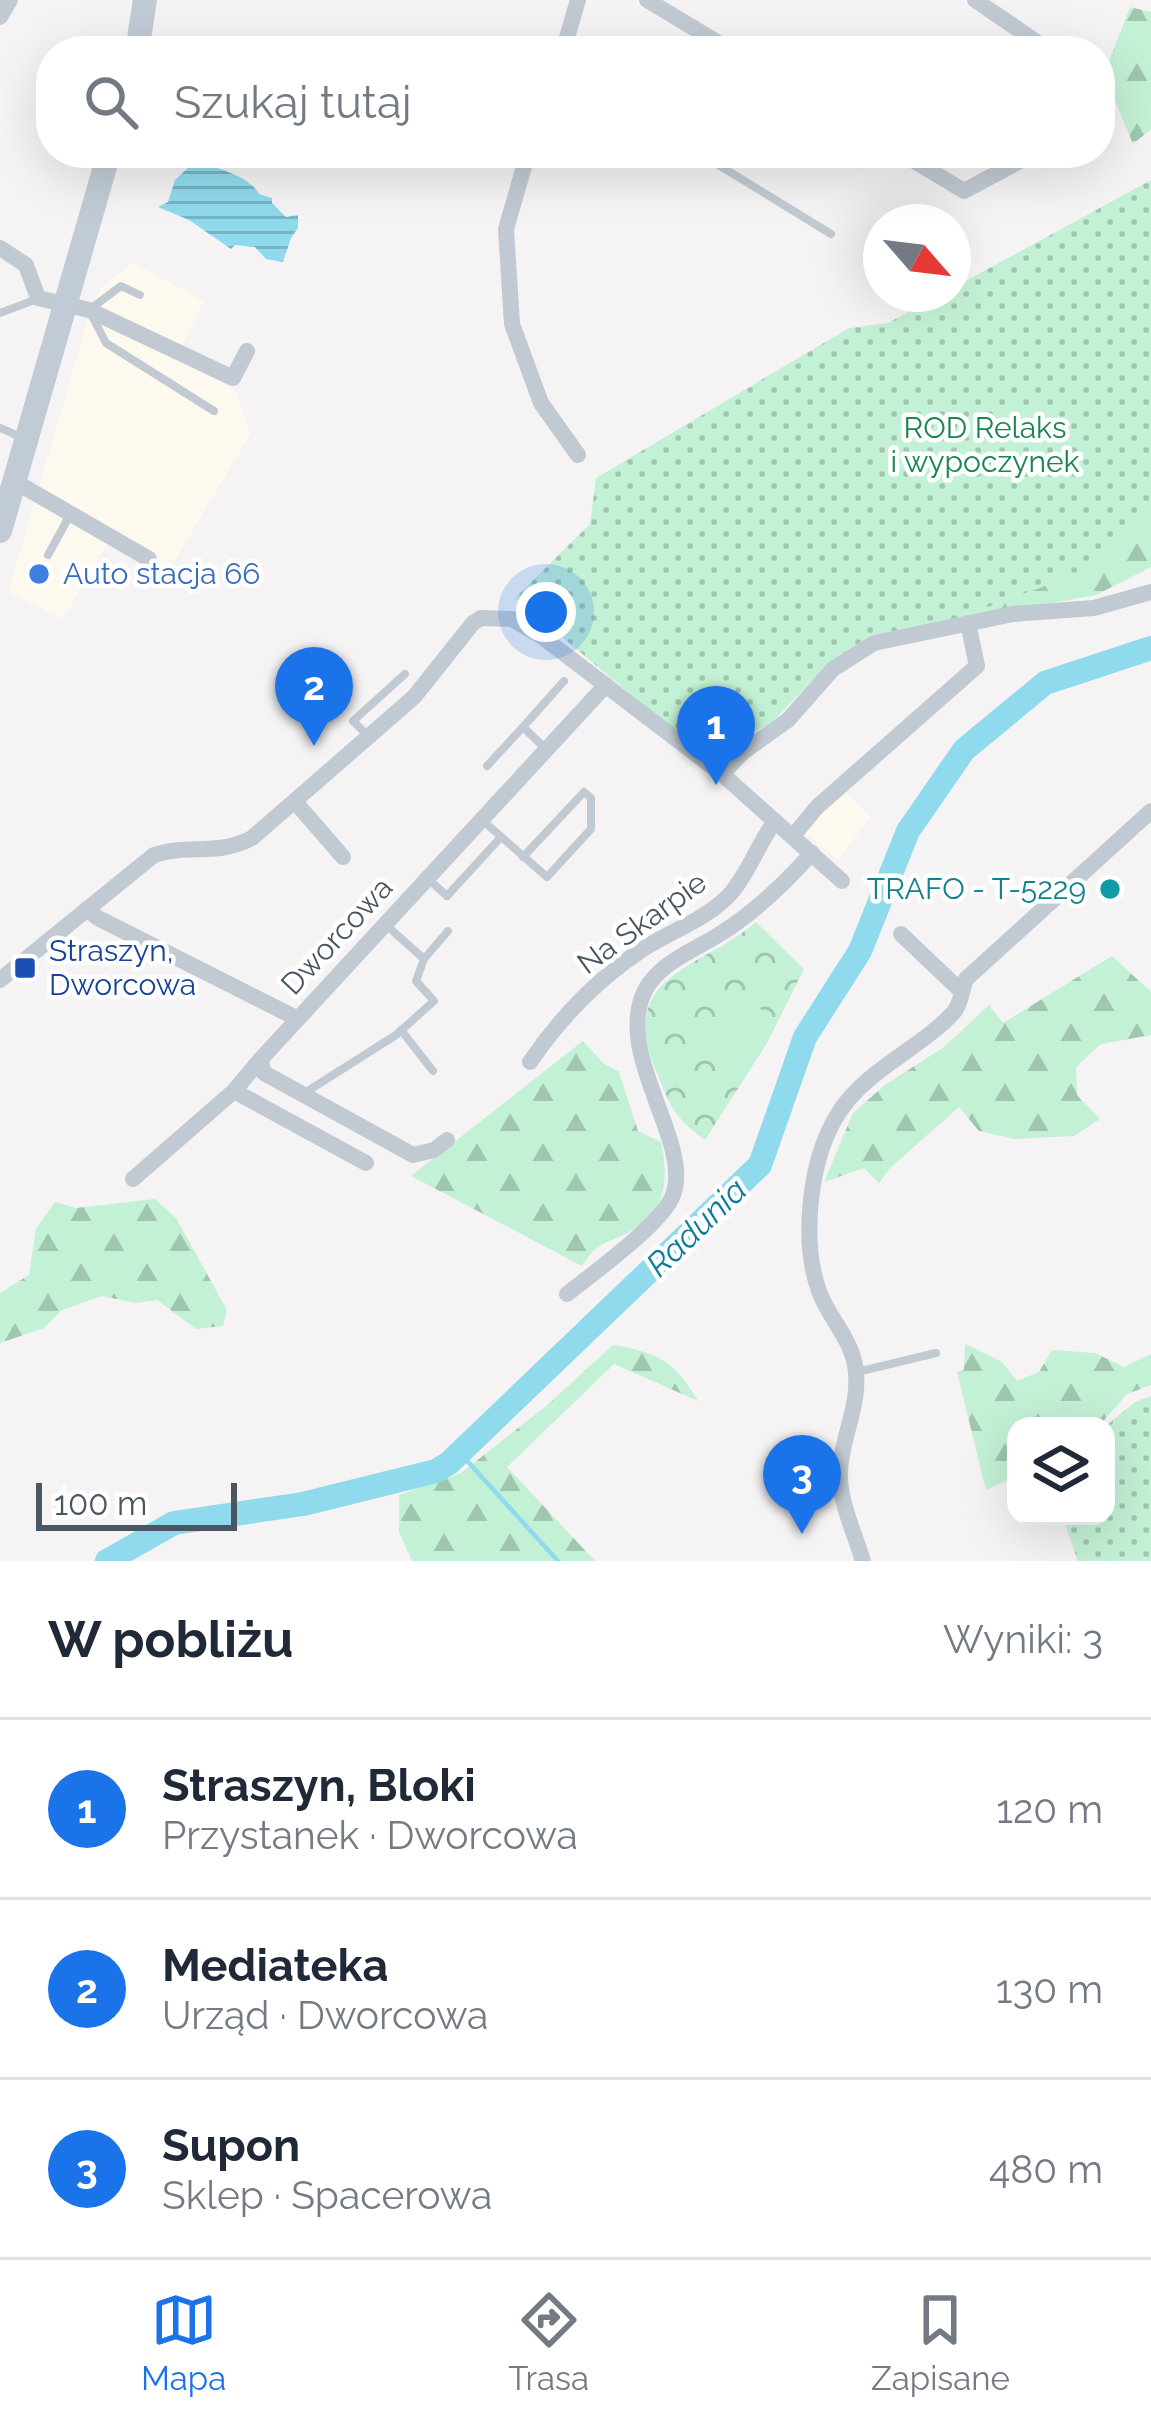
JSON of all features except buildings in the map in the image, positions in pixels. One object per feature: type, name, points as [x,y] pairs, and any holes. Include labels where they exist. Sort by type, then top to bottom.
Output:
[{"type":"main road","points":[[139,36],[145,0]]},
{"type":"main road","points":[[0,531],[26,439],[77,308],[106,168]]},
{"type":"street","points":[[0,16],[10,0]]},
{"type":"street","points":[[567,36],[578,0]]},
{"type":"street","points":[[647,0],[707,36]]},
{"type":"street","points":[[975,0],[1033,36]]},
{"type":"street","points":[[524,168],[506,229],[512,323],[541,403],[578,455]]},
{"type":"street","points":[[926,168],[964,191],[1007,168]]},
{"type":"street","points":[[0,248],[26,265],[38,298],[77,308],[232,378],[247,351]]},
{"type":"street","points":[[13,484],[149,560]]},
{"type":"street","points":[[722,774],[743,752],[788,720],[833,669],[890,638],[1013,614],[1094,608],[1151,592]]},
{"type":"street","points":[[0,980],[154,855],[180,849],[231,848],[253,838],[421,690],[464,631],[481,618],[512,619],[524,625],[722,774],[842,881]]},
{"type":"street","points":[[793,836],[817,807],[977,665],[968,623]]},
{"type":"street","name":"Dworcowa","points":[[133,1179],[234,1091],[605,685]]},
{"type":"street","points":[[296,803],[343,857]]},
{"type":"street","points":[[863,1561],[840,1485],[855,1406],[856,1372],[847,1340],[819,1291],[809,1253],[817,1173],[834,1119],[851,1095],[958,1009],[966,979],[1151,811]]},
{"type":"street","name":"Na Skarpie","points":[[530,1062],[548,1036],[605,978],[731,893],[775,821]]},
{"type":"street","points":[[567,1294],[640,1234],[673,1196],[675,1166],[636,1042],[641,997],[674,959],[723,933],[812,853]]},
{"type":"street","points":[[88,909],[298,1018]]},
{"type":"street","points":[[901,934],[962,991]]},
{"type":"street","points":[[260,1060],[264,1073],[413,1156],[447,1140]]},
{"type":"street","points":[[234,1091],[365,1163]]},
{"type":"lane","points":[[723,168],[831,234]]},
{"type":"lane","points":[[140,295],[121,286],[77,308],[106,343],[214,411]]},
{"type":"lane","points":[[0,313],[38,298]]},
{"type":"lane","points":[[0,428],[26,439]]},
{"type":"lane","points":[[48,555],[70,513]]},
{"type":"lane","points":[[370,739],[353,721],[405,674]]},
{"type":"lane","points":[[487,766],[564,681]]},
{"type":"lane","points":[[523,727],[547,748]]},
{"type":"lane","points":[[481,819],[547,878],[591,829],[591,798],[584,792],[524,857]]},
{"type":"lane","points":[[427,878],[447,896],[501,837]]},
{"type":"lane","points":[[385,924],[424,959]]},
{"type":"lane","points":[[302,1094],[401,1030],[434,1001],[416,981],[424,959],[448,931]]},
{"type":"lane","points":[[401,1030],[433,1071]]},
{"type":"lane","points":[[856,1372],[936,1353]]},
{"type":"shaded area","points":[[133,263],[204,301],[176,359],[235,390],[251,433],[166,575],[108,542],[63,619],[8,592],[89,316],[100,288]]},
{"type":"shaded area","points":[[840,788],[871,817],[837,861],[800,828]]},
{"type":"green space","points":[[1130,7],[1151,12],[1151,129],[1133,144],[1115,101],[1115,46]]},
{"type":"green space","name":"ROD Relaks i wypoczynek","points":[[1151,180],[1151,514],[1080,573],[951,621],[871,635],[829,663],[769,725],[719,745],[680,735],[515,598],[590,524],[596,478],[849,328],[888,323],[908,312],[971,312],[971,278]]},
{"type":"green space","points":[[1151,514],[1151,567],[1096,595],[951,621],[1080,573]]},
{"type":"green space","points":[[756,922],[804,969],[767,1043],[705,1140],[680,1118],[666,1095],[647,1040],[647,1015],[655,995],[669,979]]},
{"type":"green space","points":[[1112,956],[1151,992],[1151,1035],[1101,1044],[1076,1067],[1077,1095],[1100,1119],[1074,1136],[1014,1139],[979,1131],[959,1107],[879,1183],[864,1168],[824,1182],[853,1113],[885,1085],[944,1047],[989,1005],[1003,1023]]},
{"type":"green space","points":[[744,1000],[771,1015],[747,1059],[721,1044]]},
{"type":"green space","points":[[583,1041],[603,1063],[619,1072],[638,1131],[661,1142],[665,1178],[660,1201],[647,1220],[600,1246],[582,1266],[411,1176]]},
{"type":"green space","points":[[155,1199],[176,1218],[227,1310],[223,1326],[196,1329],[157,1300],[136,1303],[102,1296],[62,1310],[44,1328],[0,1343],[0,1293],[29,1275],[36,1229],[55,1202],[76,1208]]},
{"type":"green space","points":[[965,1344],[1002,1362],[1017,1381],[1039,1372],[1052,1350],[1095,1353],[1124,1367],[1151,1354],[1151,1385],[1127,1394],[1107,1417],[1007,1417],[1007,1480],[986,1490],[957,1372],[964,1370]]},
{"type":"green space","points":[[613,1345],[664,1361],[698,1401],[614,1364],[507,1467],[595,1561],[412,1561],[399,1532],[399,1495],[461,1473],[545,1407]]},
{"type":"green space","points":[[1151,1396],[1151,1561],[1078,1561],[1065,1525],[1115,1525],[1115,1419]]},
{"type":"water","points":[[188,168],[218,169],[272,198],[286,217],[298,215],[298,228],[283,262],[266,259],[255,247],[235,245],[231,249],[189,220],[158,207],[168,202],[175,180]]},
{"type":"waterway","name":"Radunia","points":[[107,1561],[174,1523],[303,1504],[436,1471],[449,1463],[760,1165],[805,1037],[860,951],[908,831],[964,750],[1045,683],[1151,648]]},
{"type":"waterway","points":[[460,1453],[558,1561]]},
{"type":"place","name":"Auto stacja 66","points":[[39,574]]},
{"type":"place","name":"Mediateka","points":[[314,746]]},
{"type":"place","name":"Straszyn, Bloki","points":[[716,785]]},
{"type":"place","name":"TRAFO - T-5229","points":[[1110,889]]},
{"type":"place","name":"Straszyn, Dworcowa","points":[[25,968]]},
{"type":"place","name":"Supon","points":[[802,1534]]}]
